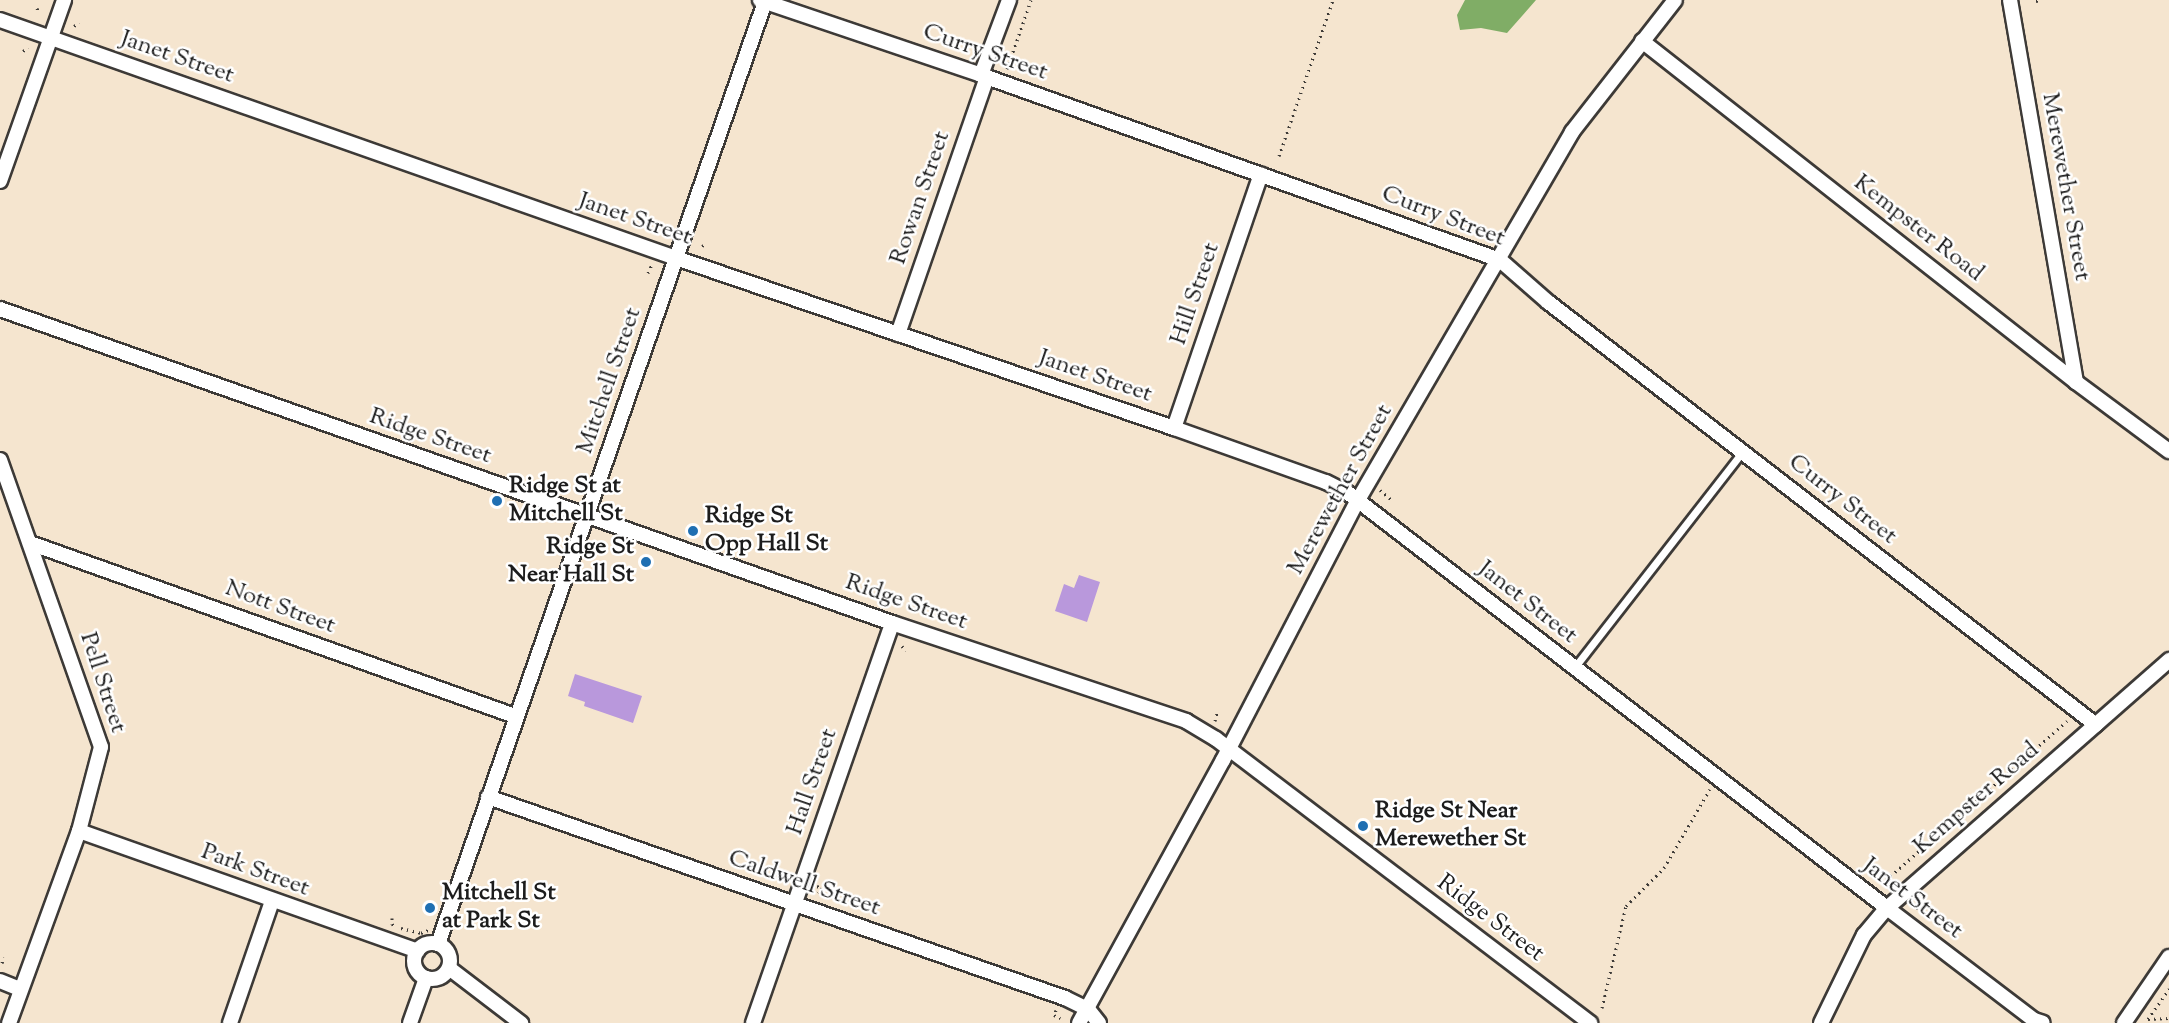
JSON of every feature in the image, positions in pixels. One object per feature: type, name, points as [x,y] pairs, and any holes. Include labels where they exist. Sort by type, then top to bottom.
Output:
[{"type":"street","points":[[0,181],[64,0]]},
{"type":"street","name":"Rowan Street","points":[[898,334],[1009,0]]},
{"type":"street","name":"Merewether Street","points":[[1079,1023],[1229,749],[1358,500],[1500,260],[1572,132],[1675,0]]},
{"type":"street","name":"Merewether Street","points":[[2010,0],[2076,381]]},
{"type":"street","name":"Curry Street","points":[[763,1],[984,76],[1500,260],[1548,302],[2096,725]]},
{"type":"street","name":"Mitchell Street","points":[[438,944],[763,1]]},
{"type":"street","name":"Janet Street","points":[[0,20],[676,258],[1326,482],[1358,500],[1887,908],[2027,1014],[2043,1023]]},
{"type":"street","name":"Kempster Road","points":[[1642,41],[2076,381],[2169,451]]},
{"type":"street","name":"Hill Street","points":[[1174,428],[1261,174]]},
{"type":"street","name":"Ridge Street","points":[[0,309],[892,623],[1186,721],[1229,749],[1590,1023]]},
{"type":"street","name":"Pell Street","points":[[0,460],[101,747],[79,831],[9,1023]]},
{"type":"street","name":"Nott Street","points":[[30,543],[515,716]]},
{"type":"street","name":"Hall Street","points":[[753,1023],[892,623]]},
{"type":"street","name":"Kempster Road","points":[[1821,1023],[1864,935],[1887,908],[2169,660]]},
{"type":"street","name":"Caldwell Street","points":[[488,797],[1065,998],[1088,1009],[1099,1023]]},
{"type":"street","name":"Park Street","points":[[79,831],[272,902],[417,951]]},
{"type":"street","points":[[230,1023],[272,902]]},
{"type":"street","points":[[429,944],[438,944],[449,956],[449,968],[442,976],[426,978],[416,970],[414,957],[417,951],[429,944]]},
{"type":"street","points":[[2124,1023],[2169,957]]},
{"type":"street","points":[[449,968],[521,1023]]},
{"type":"street","points":[[410,1023],[426,978]]},
{"type":"street","points":[[0,981],[21,989]]},
{"type":"lane","points":[[1574,668],[1742,452]]},
{"type":"path","points":[[1007,70],[1032,0]]},
{"type":"path","points":[[1279,156],[1333,0]]},
{"type":"path","points":[[37,8],[39,13]]},
{"type":"path","points":[[74,26],[79,23]]},
{"type":"path","points":[[23,51],[28,48]]},
{"type":"path","points":[[648,273],[653,261]]},
{"type":"path","points":[[902,646],[906,651]]},
{"type":"path","points":[[1215,721],[1217,712]]},
{"type":"path","points":[[1882,884],[2070,718]]},
{"type":"path","points":[[1602,1008],[1626,906],[1664,868],[1711,787]]},
{"type":"path","points":[[780,880],[782,873],[787,876]]},
{"type":"path","points":[[1886,880],[1893,886]]},
{"type":"path","points":[[817,886],[822,888],[818,892]]},
{"type":"path","points":[[1916,908],[1924,906]]},
{"type":"path","points":[[392,918],[394,926],[418,933],[428,930]]},
{"type":"path","points":[[418,933],[420,928]]},
{"type":"path","points":[[2,963],[4,957]]},
{"type":"path","points":[[2169,989],[2148,1019],[2169,1018]]},
{"type":"path","points":[[1056,1010],[1054,1015],[1060,1018]]},
{"type":"green space","points":[[1465,0],[1536,0],[1507,33],[1481,28],[1460,30],[1457,15]]},
{"type":"building","points":[[1079,575],[1100,582],[1087,622],[1055,611],[1064,584],[1074,588]]},
{"type":"building","points":[[575,674],[642,696],[633,723],[584,706],[585,702],[568,696]]},
{"type":"place","name":"Ridge St at Mitchell St","points":[[497,501]]},
{"type":"place","name":"Ridge St Opp Hall St","points":[[693,531]]},
{"type":"place","name":"Ridge St Near Hall St","points":[[646,562]]},
{"type":"place","name":"Ridge St Near Merewether St","points":[[1363,826]]},
{"type":"place","name":"Mitchell St at Park St","points":[[430,908]]}]
